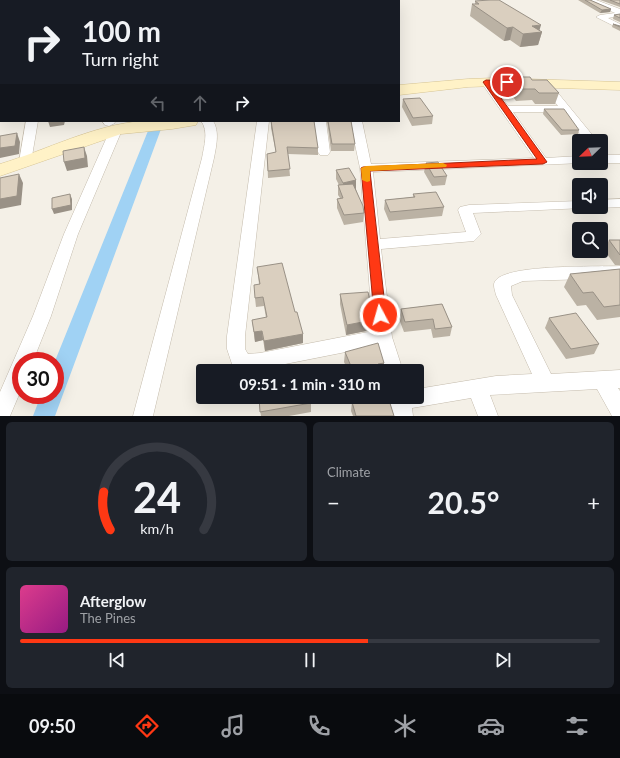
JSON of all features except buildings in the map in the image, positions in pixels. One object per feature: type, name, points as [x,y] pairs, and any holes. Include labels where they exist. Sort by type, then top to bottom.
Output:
[{"type":"main road","points":[[400,90],[486,82],[619,87]]},
{"type":"main road","points":[[0,170],[86,139],[112,124],[135,127],[170,126],[186,122]]},
{"type":"street","points":[[590,0],[620,13]]},
{"type":"street","points":[[620,13],[600,17],[620,27]]},
{"type":"street","points":[[486,82],[543,162]]},
{"type":"street","points":[[546,84],[586,134]]},
{"type":"street","points":[[505,109],[567,110]]},
{"type":"street","points":[[25,162],[32,122]]},
{"type":"street","points":[[143,416],[208,158],[211,139],[210,125],[207,122]]},
{"type":"street","points":[[263,122],[236,336],[236,349],[239,358],[246,362],[260,361],[384,337]]},
{"type":"street","points":[[320,122],[324,152]]},
{"type":"street","points":[[356,122],[366,168],[373,246],[384,337],[391,364]]},
{"type":"street","points":[[27,352],[42,316],[112,124]]},
{"type":"street","points":[[608,160],[620,159]]},
{"type":"street","points":[[366,168],[572,160]]},
{"type":"street","points":[[608,204],[620,203]]},
{"type":"street","points":[[373,246],[469,237],[474,234],[465,215],[465,210],[469,209],[572,205]]},
{"type":"street","points":[[546,383],[504,295],[502,284],[510,279],[523,275],[620,272]]},
{"type":"street","points":[[400,405],[496,385],[611,379],[620,410]]},
{"type":"street","points":[[0,416],[12,388]]},
{"type":"street","points":[[477,388],[488,416]]},
{"type":"waterway","points":[[64,365],[158,122]]},
{"type":"waterway","points":[[44,416],[49,404]]},
{"type":"slow traffic","points":[[367,180],[366,168],[443,165]]},
{"type":"route","points":[[380,315],[366,168],[543,162],[486,82],[507,82]]}]
